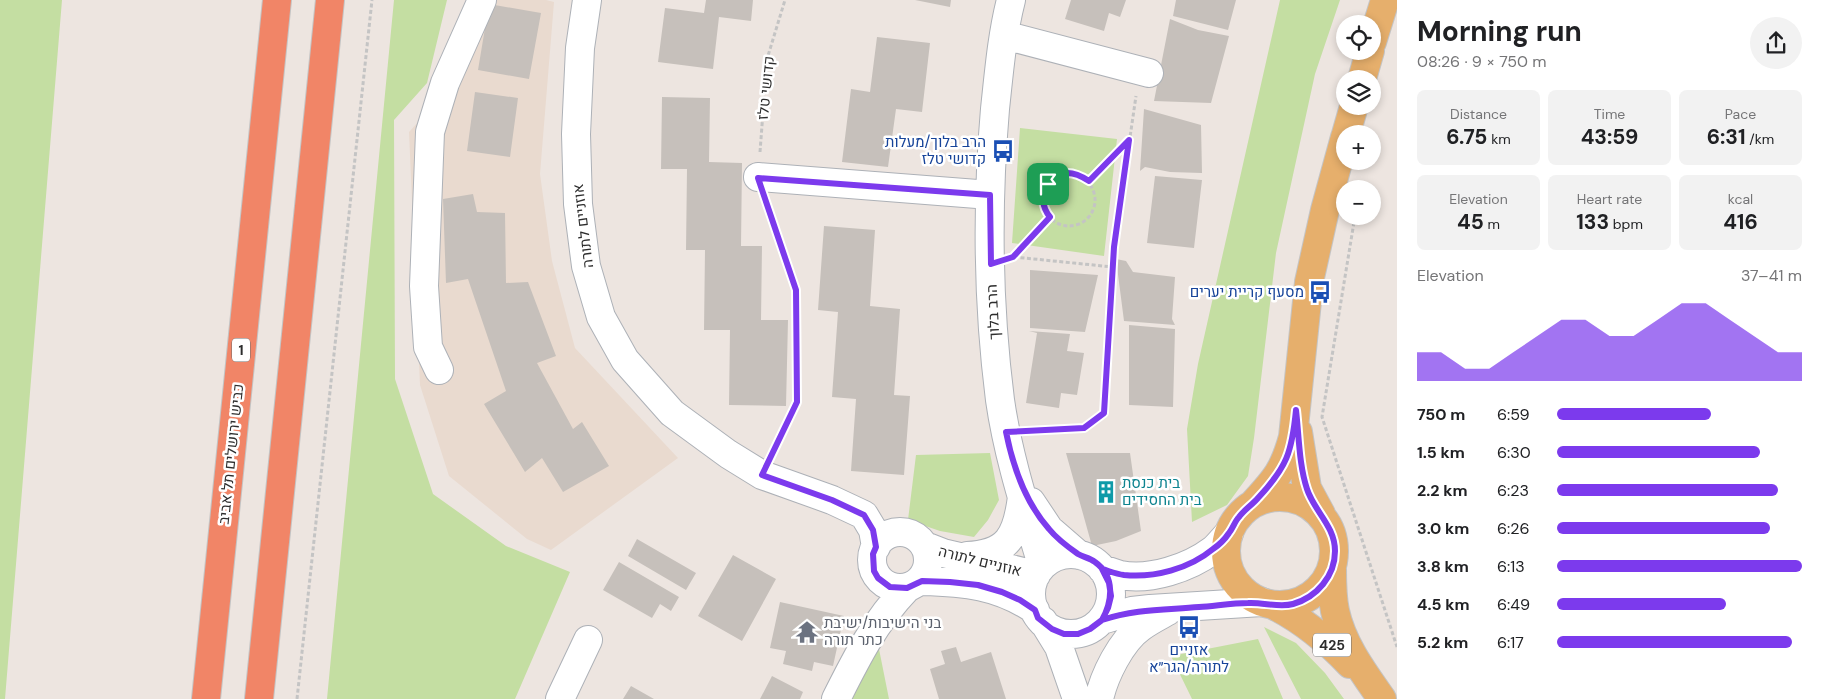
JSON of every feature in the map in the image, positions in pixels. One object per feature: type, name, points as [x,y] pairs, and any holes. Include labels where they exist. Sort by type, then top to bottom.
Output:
[{"type":"highway","name":"כביש ירושלים תל אביב","points":[[206,699],[277,0]]},
{"type":"highway","points":[[259,699],[330,0]]},
{"type":"main road","points":[[1380,15],[1385,0]]},
{"type":"main road","name":"425","points":[[1336,169],[1309,282],[1293,436],[1287,457],[1280,473],[1253,504],[1239,516],[1229,533],[1226,549],[1228,566],[1235,582],[1247,594],[1289,613],[1331,644],[1381,698]]},
{"type":"main road","name":"425","points":[[1296,410],[1307,488],[1312,501],[1331,532],[1335,550],[1332,569],[1332,594],[1340,630],[1360,667],[1381,698]]},
{"type":"main road","name":"425","points":[[1253,504],[1267,498],[1282,496],[1297,499],[1310,506],[1322,516]]},
{"type":"main road","name":"425","points":[[1268,604],[1292,604],[1309,598],[1323,585],[1332,569]]},
{"type":"street","points":[[439,370],[428,347],[424,286],[430,132],[446,83],[482,0]]},
{"type":"street","name":"אוזניים לתורה","points":[[587,0],[580,48],[577,115],[578,204],[586,266],[601,317],[625,360],[672,413],[728,454],[762,475],[839,503],[864,515],[873,530],[875,559]]},
{"type":"street","name":"הרב בלוך","points":[[1011,0],[1004,35],[996,102],[990,195],[1002,260],[994,327],[1000,400],[1039,570]]},
{"type":"street","points":[[1004,35],[1144,72]]},
{"type":"street","points":[[758,178],[990,195]]},
{"type":"street","points":[[958,557],[984,555],[998,550],[1009,541],[1020,512],[1019,485]]},
{"type":"street","name":"הרב בלוך","points":[[1019,485],[1049,529],[1079,555]]},
{"type":"street","points":[[836,699],[862,648],[880,620],[914,585],[928,564],[925,546],[912,534],[895,532],[887,535],[875,559],[869,614],[862,648]]},
{"type":"street","points":[[1102,569],[1121,575],[1160,574],[1195,561],[1213,549],[1229,533]]},
{"type":"street","name":"אוזניים לתורה","points":[[925,546],[958,557],[1039,570]]},
{"type":"street","points":[[1079,694],[1059,647],[1032,605],[1031,591],[1039,570],[1052,559],[1065,554],[1079,555],[1095,562],[1102,569],[1109,583],[1111,596],[1102,620]]},
{"type":"street","points":[[875,559],[884,584],[898,589],[914,585]]},
{"type":"street","name":"אוזניים לתורה","points":[[914,585],[950,582],[978,585],[1020,600],[1039,616]]},
{"type":"street","points":[[1039,616],[1052,629],[1064,634],[1078,634],[1090,629],[1102,620],[1132,612],[1172,608],[1268,604]]},
{"type":"street","points":[[1079,694],[1101,691],[1118,653],[1139,629],[1172,608]]},
{"type":"street","points":[[1078,634],[1070,663],[1079,694]]},
{"type":"street","points":[[560,699],[588,640]]},
{"type":"path","points":[[297,699],[372,0]]},
{"type":"path","name":"קדושי טלז","points":[[762,475],[797,402],[796,290],[758,178],[767,60],[785,0]]},
{"type":"path","points":[[1006,432],[1084,428],[1104,413],[1114,247],[1129,140],[1144,72]]},
{"type":"path","points":[[1089,181],[1129,140]]},
{"type":"path","points":[[1069,173],[1078,174],[1089,181],[1094,189],[1096,198],[1095,208],[1086,220],[1077,225],[1070,226],[1060,225],[1050,217],[1046,213],[1042,201],[1044,192],[1052,179],[1060,174],[1069,173]]},
{"type":"path","points":[[1002,260],[1050,217]]},
{"type":"path","points":[[1354,225],[1322,417],[1397,647]]},
{"type":"path","points":[[1002,260],[1113,267]]},
{"type":"shaded area","points":[[490,0],[546,0],[554,2],[540,174],[552,261],[575,348],[678,458],[551,550],[527,539],[449,476],[420,385],[409,132],[460,76]]},
{"type":"green space","points":[[0,0],[62,0],[5,699],[0,699]]},
{"type":"green space","points":[[394,0],[447,0],[427,83],[394,120],[395,379],[433,494],[506,546],[570,572],[515,699],[327,699]]},
{"type":"green space","points":[[1280,0],[1340,0],[1315,74],[1276,253],[1248,476],[1227,505],[1192,522],[1187,429],[1198,364]]},
{"type":"green space","points":[[1020,128],[1117,139],[1104,256],[1012,243]]},
{"type":"green space","points":[[990,453],[999,500],[988,520],[974,537],[940,531],[908,520],[916,455]]},
{"type":"green space","points":[[1264,627],[1296,643],[1325,673],[1344,699],[1301,699]]},
{"type":"green space","points":[[1258,639],[1283,699],[1192,699],[1171,656]]},
{"type":"green space","points":[[878,644],[889,699],[850,699]]},
{"type":"building","points":[[706,0],[753,0],[751,21],[719,17],[713,69],[658,62],[665,8],[704,13]]},
{"type":"building","points":[[915,0],[951,0],[950,7]]},
{"type":"building","points":[[1071,0],[1126,0],[1120,17],[1109,13],[1104,31],[1065,19]]},
{"type":"building","points":[[1176,0],[1236,0],[1228,30],[1173,16]]},
{"type":"building","points":[[489,4],[541,13],[529,79],[478,70]]},
{"type":"building","points":[[1170,19],[1198,30],[1229,36],[1211,103],[1154,101]]},
{"type":"building","points":[[877,37],[930,43],[922,112],[896,109],[888,167],[842,162],[851,89],[870,92]]},
{"type":"building","points":[[475,92],[518,98],[510,157],[467,151]]},
{"type":"building","points":[[662,97],[710,98],[709,162],[742,163],[741,246],[762,246],[761,320],[788,320],[786,406],[729,405],[730,330],[704,330],[705,250],[686,250],[687,169],[661,169]]},
{"type":"building","points":[[1144,109],[1201,125],[1202,173],[1170,172],[1145,167],[1140,171]]},
{"type":"building","points":[[1155,176],[1202,180],[1194,248],[1147,243]]},
{"type":"building","points":[[473,194],[477,212],[505,213],[506,283],[528,282],[556,356],[537,363],[573,429],[582,422],[609,466],[563,492],[542,458],[525,472],[484,404],[506,391],[468,279],[446,283],[443,199]]},
{"type":"building","points":[[824,226],[875,230],[870,306],[900,309],[894,395],[910,396],[904,475],[851,471],[856,399],[832,397],[838,312],[818,310]]},
{"type":"building","points":[[1116,259],[1126,261],[1133,272],[1175,277],[1172,319],[1175,325],[1124,321]]},
{"type":"building","points":[[1030,270],[1098,275],[1085,332],[1030,328]]},
{"type":"building","points":[[1129,325],[1175,329],[1173,407],[1129,405]]},
{"type":"building","points":[[1029,331],[1070,334],[1067,351],[1084,353],[1077,395],[1061,393],[1059,408],[1026,403],[1037,333]]},
{"type":"building","name":"בית כנסת בית החסידים","points":[[1066,453],[1130,453],[1141,531],[1116,541],[1092,546]]},
{"type":"building","points":[[637,539],[696,573],[686,590],[628,556]]},
{"type":"building","points":[[733,555],[776,579],[742,641],[698,616]]},
{"type":"building","points":[[619,562],[679,597],[671,611],[660,604],[652,618],[603,590]]},
{"type":"building","name":"בני הישיבות/ישיבת כתר תורה","points":[[780,602],[844,616],[833,666],[814,662],[812,671],[783,664],[786,651],[770,648]]},
{"type":"building","points":[[956,647],[961,662],[991,652],[1006,699],[939,699],[930,669],[945,664],[941,651]]},
{"type":"building","points":[[772,676],[803,692],[800,699],[760,699]]},
{"type":"building","points":[[631,686],[654,699],[623,699]]},
{"type":"place","name":"הרב בלוך/מעלות קדושי טלז","points":[[1003,151]]},
{"type":"place","name":"מסעף קריית יערים","points":[[1320,292]]},
{"type":"place","name":"בית כנסת בית החסידים","points":[[1106,492]]},
{"type":"place","name":"אזניים לתורה/הגר״א","points":[[1189,627]]},
{"type":"place","name":"בני הישיבות/ישיבת כתר תורה","points":[[807,632]]},
{"type":"route","points":[[1048,184],[1042,201],[1046,213],[1050,217],[1013,257],[991,264],[990,195],[758,178],[796,290],[797,402],[762,475],[832,500],[864,515],[873,530],[876,547],[872,563],[874,571],[884,584],[898,589],[907,588],[922,581],[978,585],[1020,600],[1035,610],[1038,618],[1052,629],[1064,634],[1078,634],[1090,629],[1102,620],[1108,608],[1111,596],[1109,583],[1105,572],[1102,569],[1121,575],[1160,574],[1195,561],[1213,549],[1229,533],[1239,516],[1253,504],[1280,473],[1293,436],[1296,410],[1307,488],[1312,501],[1331,532],[1335,550],[1332,569],[1323,585],[1309,598],[1292,604],[1274,605],[1262,602],[1150,609],[1116,615],[1102,620],[1111,596],[1105,572],[1095,562],[1079,555],[1061,541],[1037,513],[1016,474],[1006,432],[1084,428],[1104,413],[1114,247],[1129,140],[1089,181],[1078,174],[1069,173],[1060,174],[1048,184]]}]
